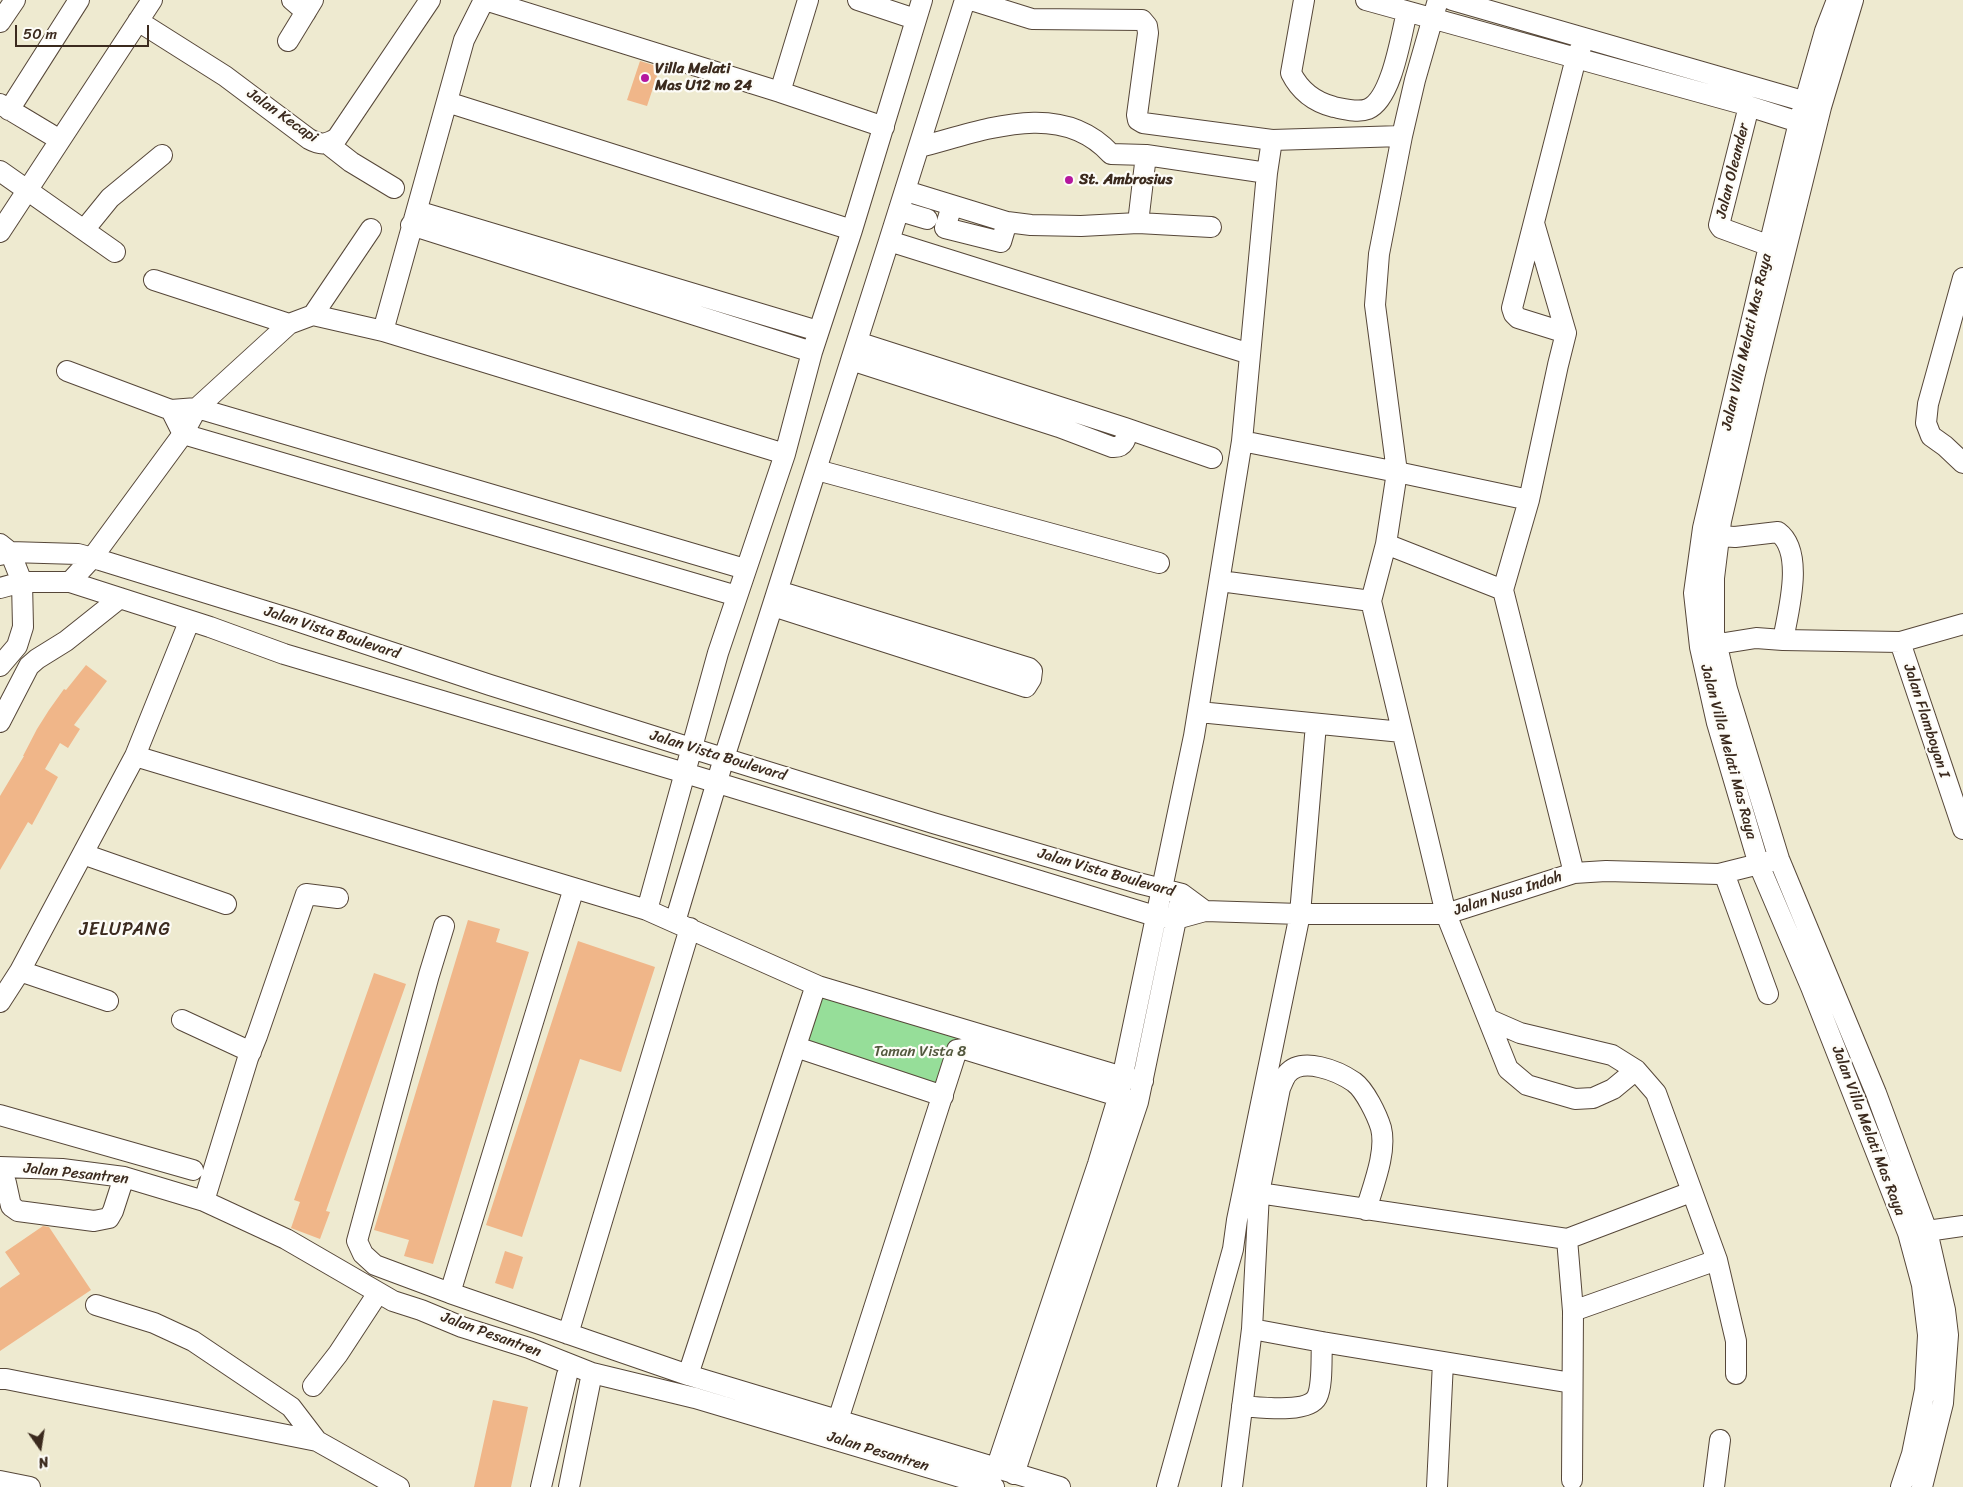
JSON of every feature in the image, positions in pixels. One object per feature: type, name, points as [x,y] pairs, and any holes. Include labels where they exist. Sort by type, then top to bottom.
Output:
[{"type":"street","points":[[0,22],[15,0]]},
{"type":"street","points":[[60,140],[4,107],[79,0]]},
{"type":"street","points":[[0,232],[152,0]]},
{"type":"street","name":"Jalan Kecapi","points":[[138,21],[225,76],[309,139],[318,144],[328,144],[337,138],[430,0]]},
{"type":"street","points":[[383,331],[464,40],[484,0],[780,92],[884,127]]},
{"type":"street","points":[[780,92],[808,0]]},
{"type":"street","points":[[858,0],[915,19]]},
{"type":"street","points":[[647,910],[718,653],[785,454],[818,331],[852,230],[922,0]]},
{"type":"street","points":[[568,1334],[682,925],[716,782],[900,210],[965,0]]},
{"type":"street","points":[[971,0],[1032,19],[1142,20],[1147,26],[1148,34],[1137,115],[1138,120],[1143,123],[1272,140],[1402,136]]},
{"type":"street","points":[[1304,0],[1291,72],[1296,83],[1314,100],[1332,107],[1352,110],[1367,110],[1376,105],[1382,96],[1392,69],[1407,12]]},
{"type":"street","points":[[1366,0],[1749,106],[1807,125]]},
{"type":"street","points":[[1438,0],[1402,136],[1378,254],[1375,305],[1397,472],[1386,544],[1371,601],[1446,914],[1508,1069],[1527,1085],[1575,1099],[1593,1098],[1613,1089],[1636,1070]]},
{"type":"street","points":[[1452,0],[1813,104]]},
{"type":"street","name":"Jalan Villa Melati Mas Raya","points":[[1813,104],[1825,31],[1837,0]]},
{"type":"street","name":"Jalan Villa Melati Mas Raya","points":[[1853,0],[1813,104],[1807,125],[1702,538],[1694,593],[1709,645],[1726,689],[1779,859],[1876,1093],[1927,1231],[1946,1310],[1946,1335],[1943,1403],[1922,1487]]},
{"type":"street","points":[[288,41],[304,4]]},
{"type":"street","points":[[1566,333],[1518,318],[1512,308],[1576,58],[1584,38]]},
{"type":"street","points":[[447,102],[852,230]]},
{"type":"street","name":"Jalan Oleander","points":[[1749,106],[1719,225],[1721,228],[1777,249]]},
{"type":"street","points":[[920,147],[1025,122],[1052,122],[1100,141],[1111,154],[1146,155],[1267,173]]},
{"type":"street","points":[[1002,1477],[1118,1098],[1198,712],[1242,442],[1267,173],[1272,140]]},
{"type":"street","points":[[328,144],[351,162],[394,188]]},
{"type":"street","points":[[84,230],[110,198],[162,155]]},
{"type":"street","points":[[1138,223],[1146,155]]},
{"type":"street","points":[[0,170],[115,252]]},
{"type":"street","points":[[906,191],[1007,222],[1031,225],[1081,226],[1138,223],[1210,227]]},
{"type":"street","points":[[900,210],[927,218]]},
{"type":"street","points":[[414,218],[818,331]]},
{"type":"street","points":[[414,218],[812,352]]},
{"type":"street","points":[[1534,223],[1566,333],[1529,500],[1503,590],[1574,873]]},
{"type":"street","points":[[70,582],[92,558],[183,434],[197,408],[289,324],[312,315],[371,230]]},
{"type":"street","points":[[890,241],[1250,354]]},
{"type":"street","name":"Jalan Villa Melati Mas Raya","points":[[1777,249],[1755,374],[1719,536],[1714,578],[1714,633],[1709,645],[1717,723],[1759,865],[1811,987],[1908,1233],[1922,1285],[1946,1335],[1925,1390],[1912,1454],[1901,1487]]},
{"type":"street","points":[[1963,278],[1957,320],[1928,404],[1926,423],[1930,436],[1954,447],[1963,463]]},
{"type":"street","points":[[154,280],[289,324]]},
{"type":"street","points":[[312,315],[383,331],[785,454]]},
{"type":"street","points":[[854,351],[1112,447],[1118,447],[1123,444],[1127,434],[1125,428],[1212,458]]},
{"type":"street","points":[[67,371],[171,410],[197,408],[745,569]]},
{"type":"street","points":[[171,410],[183,434],[737,596]]},
{"type":"street","points":[[1242,442],[1529,500]]},
{"type":"street","points":[[381,491],[390,465]]},
{"type":"street","points":[[817,470],[1159,563]]},
{"type":"street","points":[[556,543],[564,516]]},
{"type":"street","points":[[1719,536],[1735,537],[1778,532],[1785,537],[1793,558],[1792,584],[1783,640]]},
{"type":"street","points":[[1386,544],[1503,590]]},
{"type":"street","points":[[0,666],[16,646],[22,627],[22,582],[3,550]]},
{"type":"street","name":"Jalan Vista Boulevard","points":[[3,550],[78,554],[92,558],[294,620],[490,685],[933,823],[1182,894],[1205,911]]},
{"type":"street","points":[[1220,581],[1371,601]]},
{"type":"street","name":"Jalan Vista Boulevard","points":[[0,588],[22,582],[70,582],[189,622],[210,627],[284,654],[716,782],[1155,916],[1176,919],[1205,911]]},
{"type":"street","points":[[0,722],[29,666],[66,641],[120,598]]},
{"type":"street","points":[[775,599],[1030,668],[1032,671],[1031,679],[1026,687],[775,599]]},
{"type":"street","points":[[0,1002],[20,971],[135,756],[189,622]]},
{"type":"street","points":[[1709,645],[1756,638],[1900,642],[1963,624]]},
{"type":"street","name":"Jalan Flamboyan I","points":[[1900,642],[1963,829]]},
{"type":"street","points":[[1198,712],[1402,732]]},
{"type":"street","points":[[1167,1487],[1233,1248],[1237,1220],[1300,914],[1316,724]]},
{"type":"street","points":[[135,756],[647,910],[818,986],[1123,1077],[1143,1081]]},
{"type":"street","points":[[83,854],[226,904]]},
{"type":"street","name":"Jalan Nusa Indah","points":[[1205,911],[1300,914],[1446,914],[1574,873],[1606,871],[1688,874],[1724,873],[1779,859]]},
{"type":"street","points":[[1724,873],[1768,994]]},
{"type":"street","points":[[450,1293],[574,888]]},
{"type":"street","points":[[204,1201],[231,1109],[306,894],[338,898]]},
{"type":"street","points":[[1002,1477],[1138,1102],[1182,894]]},
{"type":"street","points":[[444,926],[426,984],[358,1241],[363,1254],[375,1265],[450,1293],[688,1375],[838,1420],[1002,1477],[1060,1487]]},
{"type":"street","points":[[20,971],[108,1001]]},
{"type":"street","points":[[688,1375],[814,991],[818,986]]},
{"type":"street","points":[[1488,1019],[1520,1033],[1612,1055],[1636,1070],[1656,1092],[1716,1260],[1736,1341],[1736,1374]]},
{"type":"street","points":[[182,1020],[251,1052]]},
{"type":"street","points":[[796,1048],[943,1096]]},
{"type":"street","points":[[838,1420],[957,1050],[961,1049],[1118,1098],[1138,1102]]},
{"type":"street","points":[[1232,1487],[1252,1329],[1259,1193],[1280,1088],[1288,1073],[1305,1065],[1327,1069],[1355,1083],[1371,1104],[1381,1128],[1383,1147],[1366,1210]]},
{"type":"street","points":[[0,1115],[193,1170]]},
{"type":"street","points":[[0,1167],[11,1206],[18,1210],[94,1221],[109,1218],[114,1211],[124,1177]]},
{"type":"street","name":"Jalan Pesantren","points":[[0,1167],[62,1169],[124,1177],[204,1201],[286,1239],[393,1301],[528,1348],[592,1373],[1002,1477]]},
{"type":"street","points":[[1259,1193],[1567,1239],[1691,1192]]},
{"type":"street","points":[[1927,1231],[1963,1226]]},
{"type":"street","points":[[1567,1239],[1573,1311],[1572,1480]]},
{"type":"street","points":[[1573,1311],[1716,1260]]},
{"type":"street","points":[[313,1386],[338,1354],[378,1293]]},
{"type":"street","points":[[96,1305],[154,1323],[193,1341],[291,1407],[318,1441]]},
{"type":"street","points":[[1252,1329],[1572,1383]]},
{"type":"street","points":[[1242,1406],[1292,1408],[1310,1405],[1320,1391],[1322,1342]]},
{"type":"street","points":[[1437,1487],[1443,1362]]},
{"type":"street","points":[[569,1487],[592,1373]]},
{"type":"street","points":[[541,1487],[567,1375]]},
{"type":"street","points":[[0,1379],[318,1441],[399,1487]]},
{"type":"street","points":[[1714,1487],[1720,1440]]},
{"type":"street","points":[[0,1481],[30,1487]]},
{"type":"green space","name":"Taman Vista 8","points":[[818,986],[964,1030],[943,1096],[796,1047]]},
{"type":"building","name":"Villa Melati Mas U12 no 24","points":[[640,61],[660,67],[647,106],[627,100]]},
{"type":"building","points":[[86,665],[107,681],[74,725],[80,729],[68,748],[60,743],[45,769],[58,777],[32,825],[28,822],[0,870],[0,796],[49,710],[64,689],[66,690]]},
{"type":"building","points":[[468,920],[500,929],[496,942],[529,952],[433,1264],[404,1256],[409,1240],[374,1230]]},
{"type":"building","points":[[578,941],[655,967],[621,1072],[580,1059],[522,1237],[486,1225]]},
{"type":"building","points":[[374,973],[406,984],[326,1211],[330,1212],[320,1239],[291,1228],[300,1202],[294,1200]]},
{"type":"building","points":[[43,1226],[49,1227],[91,1290],[0,1351],[0,1288],[20,1274],[5,1252]]},
{"type":"building","points":[[505,1251],[523,1257],[513,1289],[495,1283]]},
{"type":"building","points":[[493,1400],[528,1407],[511,1487],[474,1487]]},
{"type":"place","name":"Villa Melati Mas U12 no 24","points":[[645,78]]},
{"type":"place","name":"St. Ambrosius","points":[[1069,180]]},
{"type":"district","name":"JELUPANG","points":[[125,930]]}]
